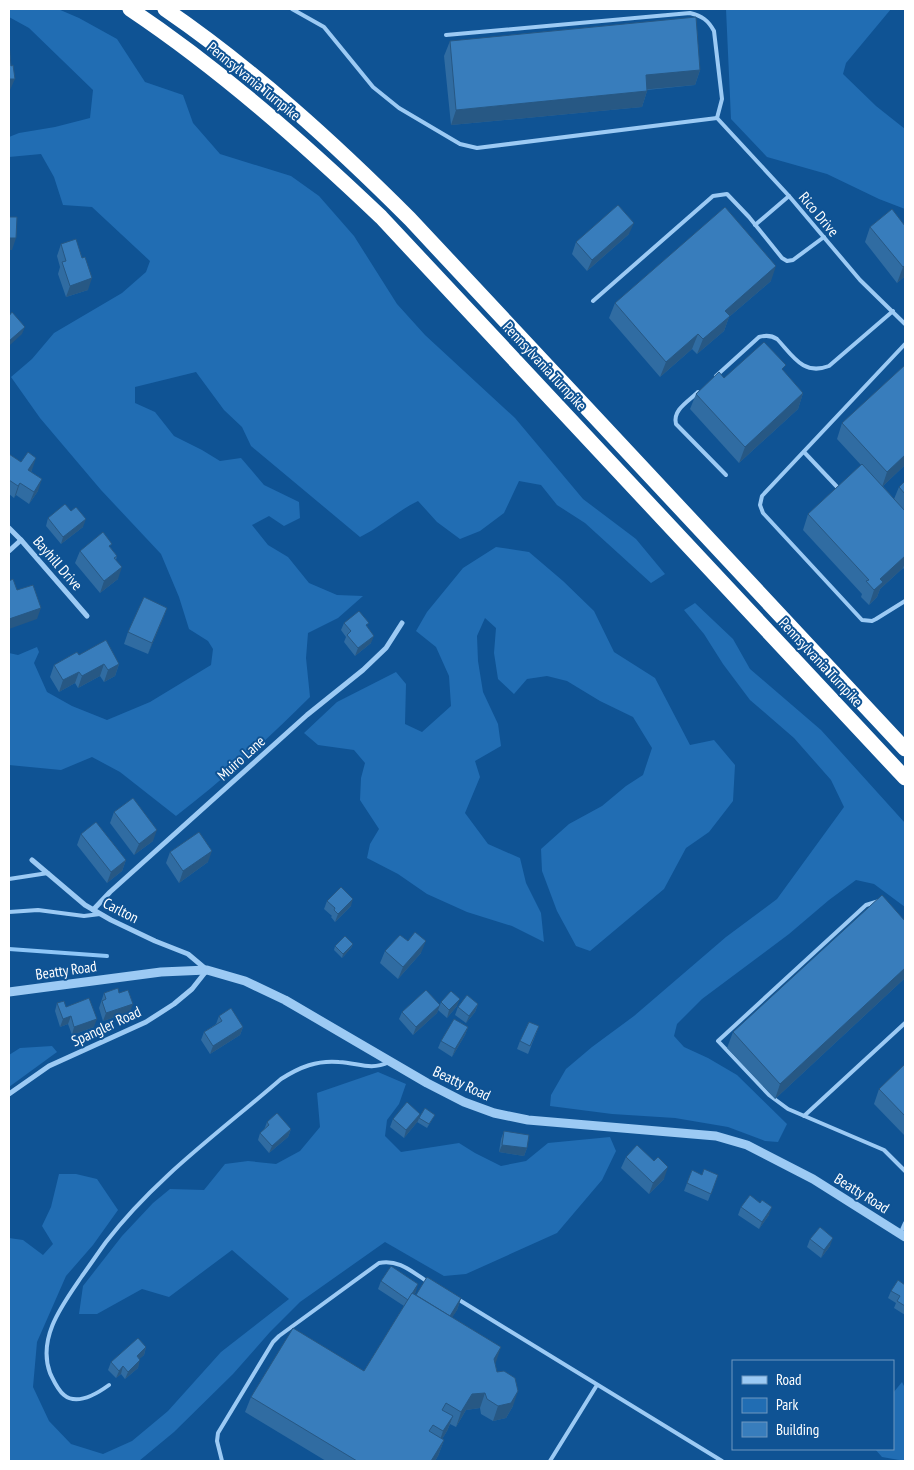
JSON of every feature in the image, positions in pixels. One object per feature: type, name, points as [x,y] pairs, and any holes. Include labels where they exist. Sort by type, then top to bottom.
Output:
[{"type":"highway","name":"Pennsylvania Turnpike","points":[[130,9],[236,87],[291,134],[381,218],[905,778]]},
{"type":"highway","name":"Pennsylvania Turnpike","points":[[165,9],[225,53],[332,142],[410,219],[905,749]]},
{"type":"street","name":"Bayhill Drive","points":[[9,528],[87,616]]},
{"type":"street","points":[[9,551],[21,540]]},
{"type":"street","name":"Muiro Lane","points":[[93,910],[117,886],[300,721],[364,670],[386,648],[402,623]]},
{"type":"street","name":"Carlton","points":[[32,860],[85,905],[155,941],[188,954],[207,970]]},
{"type":"street","name":"Beatty Road","points":[[9,992],[161,972],[207,970],[245,981],[285,1000],[464,1102],[494,1113],[528,1120],[716,1136],[747,1145],[813,1179],[903,1235]]},
{"type":"street","name":"Spangler Road","points":[[9,1094],[50,1066],[146,1022],[174,1004],[192,989],[207,970]]},
{"type":"lane","points":[[292,9],[324,27],[373,87],[386,98],[399,108],[460,144],[477,148],[717,118],[722,99],[714,31],[710,24],[698,15],[690,13],[446,35]]},
{"type":"lane","name":"Rico Drive","points":[[717,118],[789,196],[860,280],[904,321]]},
{"type":"lane","points":[[593,301],[713,196],[727,194],[756,225],[782,258],[787,261],[794,260],[824,237]]},
{"type":"lane","points":[[756,225],[789,196]]},
{"type":"lane","points":[[711,380],[759,337],[764,336],[773,336],[807,368],[814,369],[829,366],[892,311]]},
{"type":"lane","points":[[905,344],[762,496],[760,505],[763,513],[862,620],[872,621],[905,600]]},
{"type":"lane","points":[[704,387],[676,412],[675,421],[726,475]]},
{"type":"lane","points":[[804,452],[841,491]]},
{"type":"lane","points":[[9,879],[48,873]]},
{"type":"lane","points":[[885,907],[878,900],[866,905],[718,1041],[769,1095],[788,1109],[884,1150],[905,1171]]},
{"type":"lane","points":[[9,912],[38,910],[84,916],[100,914]]},
{"type":"lane","points":[[804,1116],[905,1022]]},
{"type":"lane","points":[[109,1385],[89,1397],[77,1399],[67,1397],[59,1390],[53,1379],[46,1353],[54,1320],[62,1306],[106,1242],[131,1213],[156,1185],[181,1162],[281,1079],[296,1070],[307,1065],[322,1062],[379,1067],[391,1061]]},
{"type":"lane","points":[[903,1235],[905,1223]]},
{"type":"lane","points":[[222,1461],[217,1441],[218,1433],[273,1342],[279,1336],[379,1263],[397,1262],[430,1283]]},
{"type":"lane","points":[[455,1298],[722,1461]]},
{"type":"lane","points":[[550,1461],[597,1385]]},
{"type":"green space","points":[[9,9],[58,9],[117,39],[145,82],[183,95],[193,123],[220,154],[291,176],[319,196],[354,236],[397,304],[425,335],[515,418],[583,499],[636,539],[665,574],[651,583],[585,523],[557,505],[541,485],[519,481],[504,513],[480,531],[460,539],[437,522],[418,501],[360,537],[251,446],[242,427],[224,410],[196,372],[135,387],[135,403],[155,412],[174,436],[220,461],[241,458],[264,485],[299,502],[300,518],[284,526],[269,516],[252,525],[268,545],[288,557],[309,583],[337,595],[363,596],[338,618],[308,633],[306,658],[310,697],[245,758],[176,816],[120,772],[92,757],[61,770],[9,765],[9,653],[18,655],[37,647],[39,652],[34,663],[47,692],[72,706],[107,720],[150,702],[211,665],[213,649],[208,641],[189,629],[179,597],[161,554],[101,490],[40,418],[11,377],[32,359],[54,333],[122,293],[146,272],[150,261],[92,207],[63,205],[54,177],[41,154],[9,157],[9,137],[19,133],[55,127],[90,118],[93,90],[29,28],[9,17]]},
{"type":"green space","points":[[726,9],[891,9],[846,63],[843,74],[876,106],[905,129],[905,209],[879,199],[827,174],[767,157],[731,119]]},
{"type":"green space","points":[[496,547],[529,552],[563,581],[594,611],[614,652],[655,678],[690,745],[714,740],[735,765],[733,801],[709,832],[686,848],[664,889],[590,951],[576,946],[557,911],[542,871],[541,849],[569,824],[602,806],[643,775],[652,748],[633,717],[600,701],[567,681],[547,676],[527,679],[514,694],[498,679],[494,653],[496,628],[485,618],[477,636],[478,661],[483,692],[498,724],[501,746],[475,761],[480,777],[465,813],[488,844],[520,858],[526,883],[541,913],[544,942],[512,926],[467,912],[427,894],[398,874],[367,858],[370,844],[379,829],[360,800],[361,778],[365,763],[354,750],[318,745],[304,733],[337,702],[396,672],[406,684],[405,724],[422,732],[451,706],[449,676],[436,647],[416,631],[427,612],[463,568]]},
{"type":"green space","points":[[695,603],[733,639],[750,669],[821,730],[905,823],[905,907],[874,884],[856,880],[789,934],[702,999],[677,1024],[674,1036],[684,1047],[737,1075],[787,1124],[778,1142],[765,1141],[728,1127],[675,1118],[612,1114],[550,1106],[551,1095],[566,1069],[634,1016],[726,937],[777,899],[844,807],[831,780],[794,738],[750,700],[723,664],[704,634],[684,610]]},
{"type":"green space","points":[[52,1046],[57,1052],[9,1087],[9,1055],[20,1048]]},
{"type":"green space","points":[[378,1072],[406,1084],[399,1104],[387,1120],[385,1136],[401,1152],[459,1143],[501,1166],[526,1161],[548,1143],[610,1137],[616,1151],[602,1180],[557,1233],[466,1274],[444,1276],[385,1242],[300,1302],[270,1332],[233,1374],[174,1432],[139,1461],[9,1461],[9,1238],[23,1240],[43,1255],[53,1244],[42,1226],[51,1207],[59,1174],[76,1174],[97,1179],[118,1210],[93,1245],[66,1276],[37,1342],[33,1387],[49,1421],[71,1444],[103,1454],[132,1441],[168,1411],[221,1352],[289,1299],[232,1250],[169,1297],[142,1289],[97,1314],[79,1314],[83,1286],[122,1236],[153,1203],[170,1189],[204,1190],[225,1164],[248,1161],[276,1164],[300,1151],[320,1127],[317,1093]]},
{"type":"green space","points":[[902,1382],[905,1388],[905,1461],[882,1457],[876,1450],[894,1450],[894,1392]]},
{"type":"building","points":[[696,17],[700,70],[646,75],[647,91],[456,110],[450,41]]},
{"type":"building","points":[[9,43],[11,66],[13,65],[15,79],[9,79]]},
{"type":"building","points":[[618,205],[634,223],[592,260],[576,242]]},
{"type":"building","points":[[725,207],[776,266],[725,311],[730,316],[703,339],[698,334],[666,362],[615,303]]},
{"type":"building","points":[[892,209],[905,226],[905,265],[903,267],[870,227]]},
{"type":"building","points":[[9,217],[17,217],[16,238],[9,238]]},
{"type":"building","points":[[76,239],[82,258],[85,257],[92,278],[70,286],[62,262],[66,261],[61,244]]},
{"type":"building","points":[[12,312],[25,327],[9,341],[9,316]]},
{"type":"building","points":[[764,342],[786,365],[782,369],[803,393],[745,447],[696,394],[719,372],[724,378]]},
{"type":"building","points":[[905,365],[905,455],[887,472],[842,423]]},
{"type":"building","points":[[28,452],[36,458],[28,470],[42,479],[34,492],[20,483],[18,486],[9,480],[9,454],[21,462]]},
{"type":"building","points":[[862,464],[905,511],[905,556],[880,579],[883,582],[874,590],[866,581],[869,580],[808,514]]},
{"type":"building","points":[[905,481],[905,494],[899,487]]},
{"type":"building","points":[[65,504],[71,511],[76,507],[86,519],[63,537],[48,518]]},
{"type":"building","points":[[103,532],[112,544],[109,546],[117,556],[114,558],[122,567],[104,581],[80,551]]},
{"type":"building","points":[[13,579],[17,590],[33,585],[41,608],[9,619],[9,581]]},
{"type":"building","points":[[144,597],[167,608],[152,643],[128,632]]},
{"type":"building","points":[[359,611],[369,623],[366,625],[374,636],[358,648],[347,635],[351,631],[344,623]]},
{"type":"building","points":[[106,640],[119,664],[108,670],[104,664],[82,676],[79,672],[63,680],[54,665],[77,652],[79,655]]},
{"type":"building","points":[[133,798],[157,830],[139,844],[114,812]]},
{"type":"building","points":[[96,822],[126,860],[111,872],[81,834]]},
{"type":"building","points":[[199,832],[212,851],[183,871],[170,852]]},
{"type":"building","points":[[341,887],[353,899],[338,914],[334,910],[335,908],[327,901]]},
{"type":"building","points":[[882,895],[905,921],[905,968],[780,1084],[733,1032]]},
{"type":"building","points":[[415,932],[426,941],[403,967],[385,951],[400,935],[408,941]]},
{"type":"building","points":[[345,936],[353,944],[343,954],[335,946]]},
{"type":"building","points":[[118,988],[119,993],[128,990],[133,1004],[106,1013],[102,1001],[106,999],[104,993]]},
{"type":"building","points":[[426,990],[440,1005],[416,1027],[402,1012]]},
{"type":"building","points":[[451,991],[460,999],[449,1010],[441,1002]]},
{"type":"building","points":[[467,995],[478,1004],[469,1016],[458,1007]]},
{"type":"building","points":[[89,998],[97,1019],[74,1027],[71,1016],[63,1019],[57,1003],[64,1001],[66,1007]]},
{"type":"building","points":[[231,1008],[243,1027],[213,1046],[204,1032],[222,1021],[219,1016]]},
{"type":"building","points":[[454,1019],[468,1027],[455,1049],[441,1041]]},
{"type":"building","points":[[529,1022],[539,1026],[530,1046],[520,1041]]},
{"type":"building","points":[[905,1064],[905,1116],[879,1089]]},
{"type":"building","points":[[407,1102],[420,1114],[406,1130],[393,1119]]},
{"type":"building","points":[[425,1108],[435,1115],[429,1124],[419,1118]]},
{"type":"building","points":[[277,1113],[291,1129],[272,1146],[260,1133],[269,1125],[267,1122]]},
{"type":"building","points":[[504,1131],[529,1135],[527,1148],[502,1145]]},
{"type":"building","points":[[637,1145],[654,1161],[658,1157],[668,1167],[653,1183],[626,1157]]},
{"type":"building","points":[[704,1169],[718,1175],[711,1194],[687,1183],[692,1170],[702,1175]]},
{"type":"building","points":[[750,1195],[760,1203],[762,1200],[772,1207],[762,1222],[741,1207]]},
{"type":"building","points":[[820,1227],[833,1238],[824,1250],[810,1239]]},
{"type":"building","points":[[391,1266],[418,1284],[408,1300],[381,1281]]},
{"type":"building","points":[[427,1277],[461,1298],[450,1316],[416,1295]]},
{"type":"building","points":[[898,1280],[905,1285],[905,1306],[897,1301],[900,1296],[891,1291]]},
{"type":"building","points":[[412,1293],[501,1347],[494,1359],[497,1372],[504,1371],[515,1378],[518,1391],[511,1403],[498,1406],[487,1399],[485,1393],[472,1394],[461,1412],[446,1403],[442,1410],[453,1416],[443,1431],[433,1425],[429,1431],[444,1440],[431,1461],[357,1461],[251,1397],[293,1328],[364,1371]]},
{"type":"building","points":[[138,1338],[146,1347],[137,1356],[140,1360],[128,1372],[123,1366],[119,1371],[111,1362]]},
{"type":"waterway","points":[[9,949],[107,956]]}]
